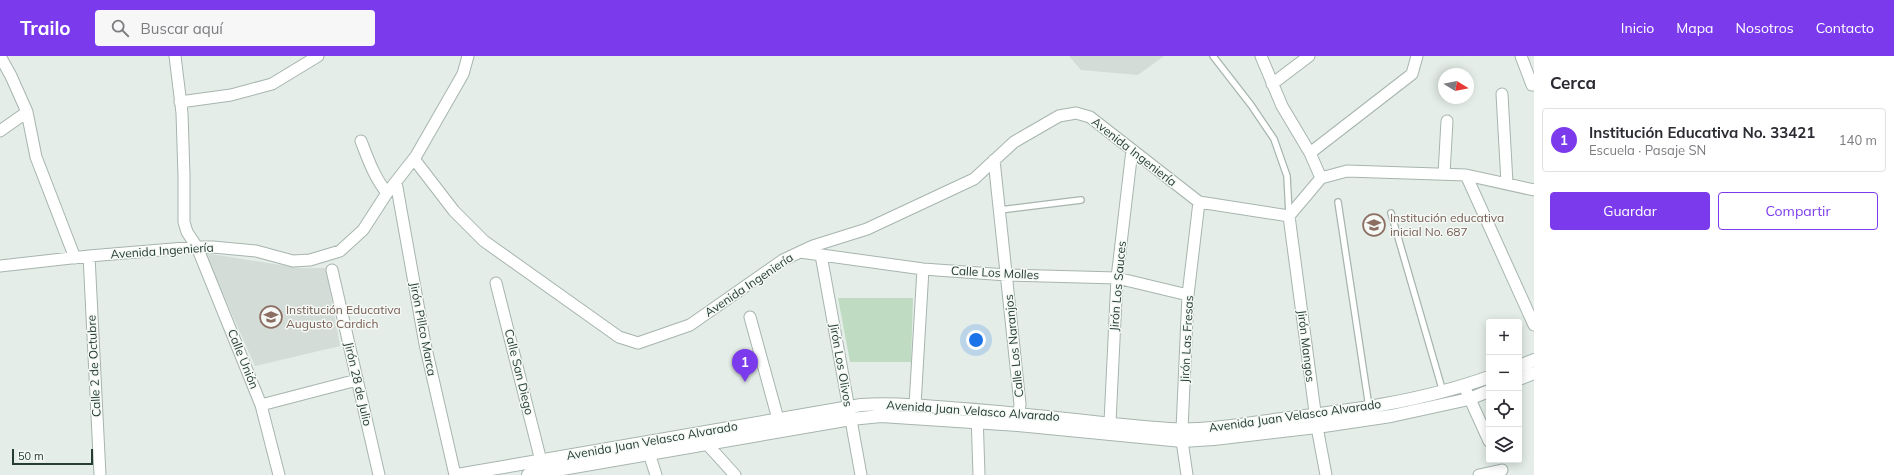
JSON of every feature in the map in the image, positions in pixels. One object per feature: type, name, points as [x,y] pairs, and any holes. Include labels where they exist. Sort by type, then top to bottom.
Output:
[{"type":"street","points":[[0,56],[11,76],[27,112],[36,157],[75,258]]},
{"type":"street","name":"Calle Unión","points":[[175,56],[180,102],[184,176],[184,222],[187,232],[197,247],[261,405],[279,475]]},
{"type":"street","points":[[180,102],[231,95],[272,84],[318,56]]},
{"type":"street","points":[[414,159],[463,74],[468,56]]},
{"type":"street","points":[[1261,56],[1282,106],[1310,154],[1321,178]]},
{"type":"street","points":[[1272,84],[1309,56]]},
{"type":"street","points":[[1310,154],[1412,74],[1417,56]]},
{"type":"street","points":[[1521,56],[1533,85]]},
{"type":"street","points":[[1502,94],[1507,183]]},
{"type":"street","points":[[0,131],[27,112]]},
{"type":"street","name":"Avenida Ingeniería","points":[[0,266],[89,256],[197,247],[256,251],[293,261],[310,260],[340,251],[363,230],[387,193],[414,159],[454,211],[484,241],[619,337],[638,343],[690,325],[783,260],[813,246],[867,228],[974,179],[1020,138],[1059,116],[1076,113],[1090,117],[1199,202],[1289,216]]},
{"type":"street","points":[[1444,174],[1447,121]]},
{"type":"street","points":[[361,141],[371,168],[379,183],[387,193]]},
{"type":"street","name":"Jirón Los Sauces","points":[[1110,422],[1117,278],[1132,150]]},
{"type":"street","name":"Calle Los Naranjos","points":[[994,160],[1020,404],[1019,413]]},
{"type":"street","points":[[1289,216],[1321,178],[1347,171],[1466,175],[1534,190]]},
{"type":"street","points":[[1466,175],[1534,325]]},
{"type":"street","name":"Jirón Pillco Marca","points":[[396,182],[425,344],[456,475]]},
{"type":"street","name":"Jirón Las Fresas","points":[[1187,475],[1182,435],[1188,295],[1199,202]]},
{"type":"street","name":"Jirón Mangos","points":[[1289,216],[1316,421],[1326,475]]},
{"type":"street","name":"Calle Los Molles","points":[[800,252],[923,269],[1007,275],[1117,278],[1188,295]]},
{"type":"street","name":"Jirón Los Olivos","points":[[821,255],[862,475]]},
{"type":"street","name":"Calle 2 de Octubre","points":[[89,256],[100,475]]},
{"type":"street","points":[[915,405],[923,269]]},
{"type":"street","name":"Jirón 28 de Julio","points":[[332,270],[379,475]]},
{"type":"street","name":"Calle San Diego","points":[[496,283],[541,461]]},
{"type":"street","points":[[750,317],[778,419]]},
{"type":"street","points":[[1522,365],[1534,360]]},
{"type":"street","points":[[1522,378],[1534,373]]},
{"type":"street","name":"Avenida Juan Velasco Alvarado","points":[[647,448],[706,443],[850,413],[876,404],[915,405],[1110,422],[1182,435],[1214,439],[1316,421],[1369,407],[1443,392],[1486,378]]},
{"type":"street","points":[[261,405],[357,380]]},
{"type":"street","points":[[1464,386],[1486,435]]},
{"type":"street","name":"Avenida Juan Velasco Alvarado","points":[[1316,421],[1391,416],[1469,399],[1486,392]]},
{"type":"street","points":[[977,410],[976,422],[979,475]]},
{"type":"street","name":"Avenida Juan Velasco Alvarado","points":[[528,475],[778,419],[850,413],[1182,435]]},
{"type":"street","points":[[706,443],[735,475]]},
{"type":"street","points":[[647,448],[656,475]]},
{"type":"street","name":"Avenida Juan Velasco Alvarado","points":[[456,475],[541,461],[562,467]]},
{"type":"street","points":[[1479,475],[1502,468]]},
{"type":"lane","points":[[1213,56],[1251,105],[1274,139],[1287,176],[1289,216]]},
{"type":"lane","points":[[1000,210],[1081,200]]},
{"type":"lane","points":[[1338,202],[1369,407]]},
{"type":"lane","points":[[1391,213],[1443,392]]},
{"type":"shaded area","points":[[1069,56],[1164,56],[1138,75],[1081,70]]},
{"type":"shaded area","points":[[205,253],[299,268],[326,268],[340,346],[255,366]]},
{"type":"green space","points":[[838,298],[913,298],[911,362],[850,362]]},
{"type":"place","name":"Institución educativa inicial No. 687","points":[[1374,225]]},
{"type":"place","name":"Institución Educativa Augusto Cardich","points":[[271,317]]},
{"type":"place","name":"Institución Educativa No. 33421","points":[[745,382]]}]
